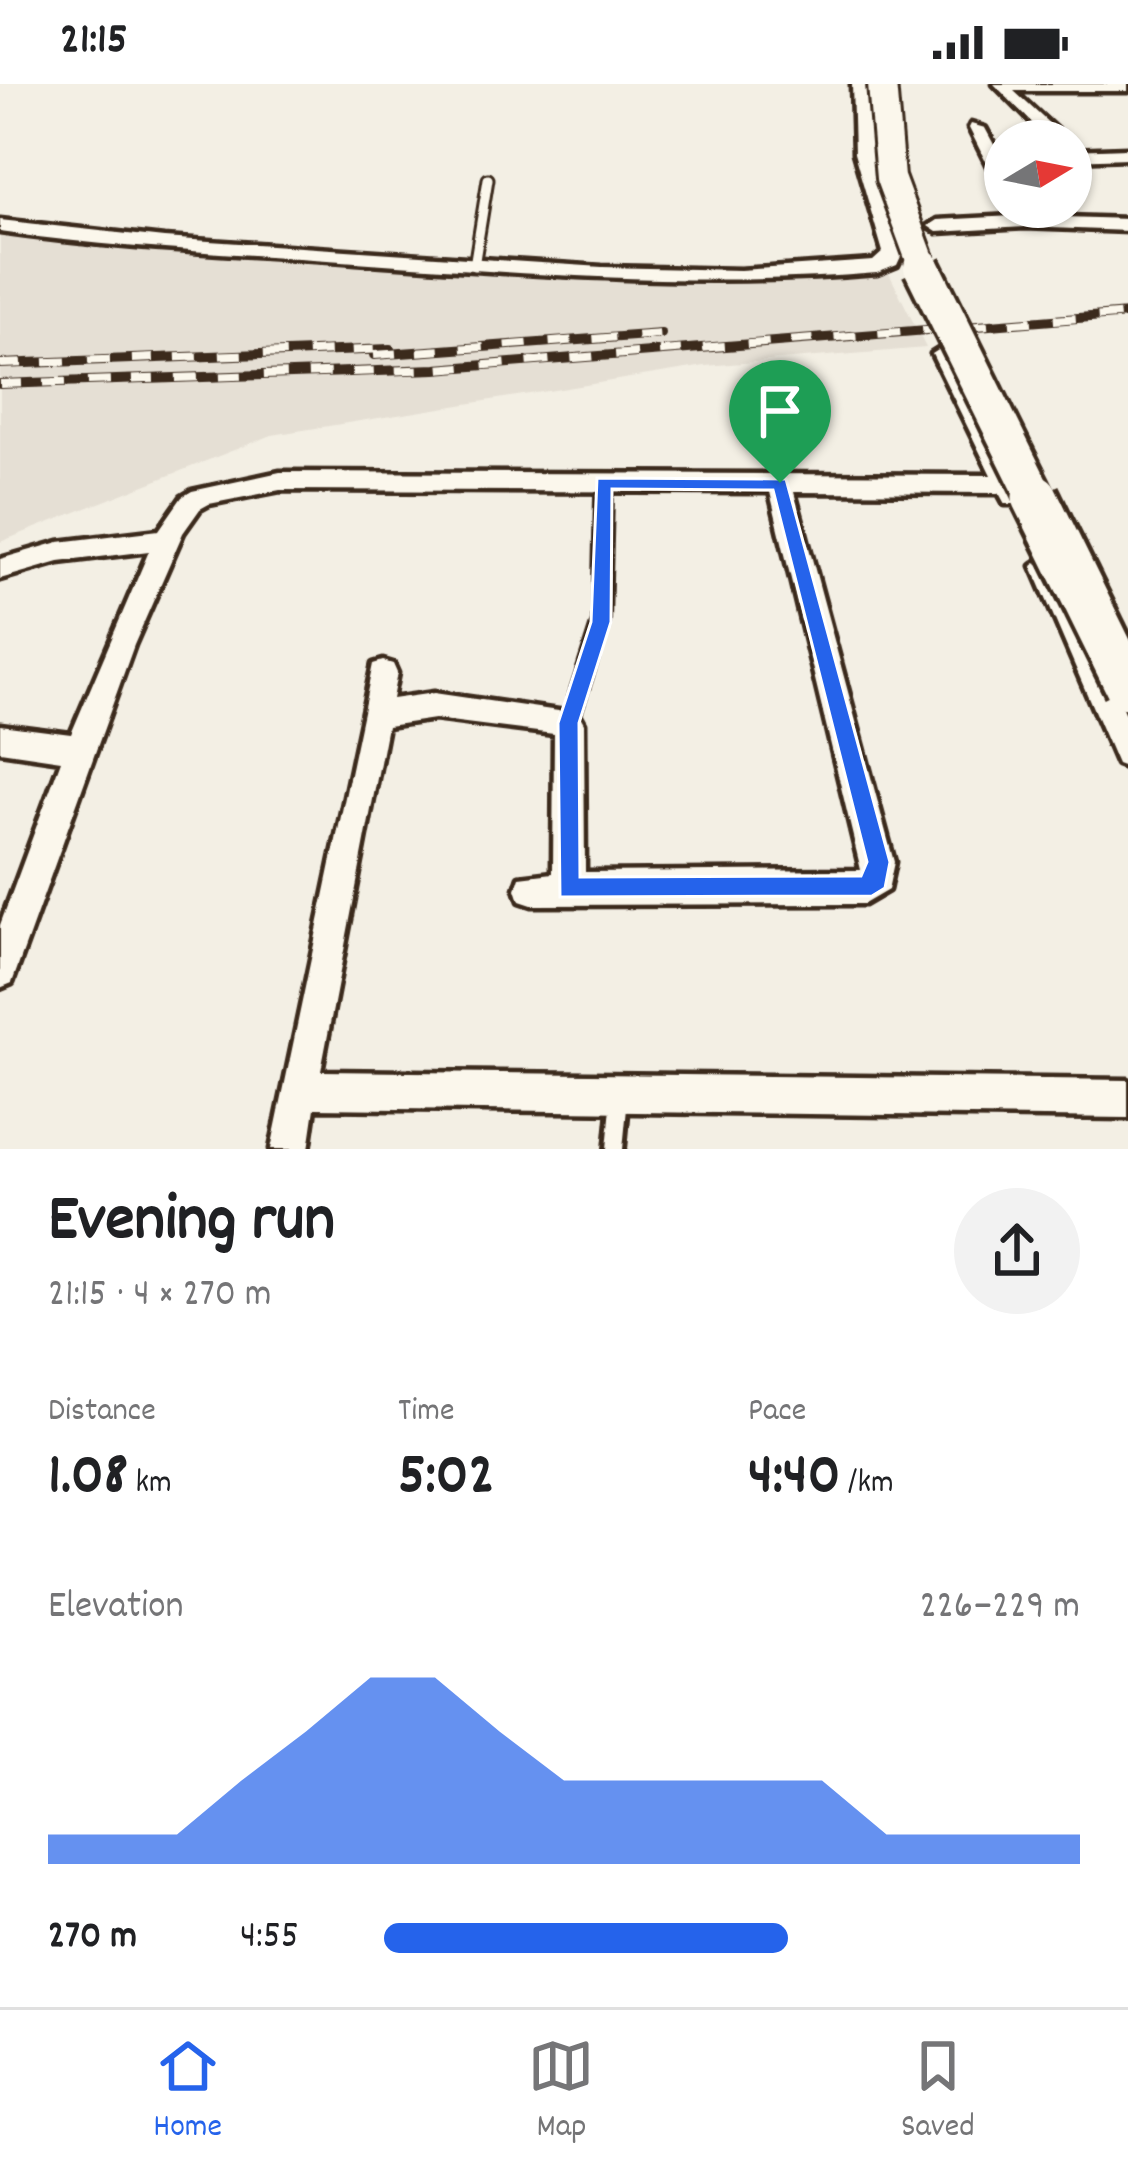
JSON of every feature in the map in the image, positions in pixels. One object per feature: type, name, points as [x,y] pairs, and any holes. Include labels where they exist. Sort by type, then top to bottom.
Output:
[{"type":"main road","points":[[882,84],[879,118],[884,167],[906,233],[1128,686]]},
{"type":"street","points":[[0,226],[168,245],[474,266],[700,273],[877,267],[890,261],[893,251],[863,153],[860,84]]},
{"type":"street","points":[[999,85],[1128,86]]},
{"type":"street","points":[[999,85],[1037,120]]},
{"type":"street","points":[[977,128],[984,137]]},
{"type":"street","points":[[1092,151],[1128,153]]},
{"type":"street","points":[[937,226],[984,219]]},
{"type":"street","points":[[1092,221],[1128,225]]},
{"type":"street","points":[[943,354],[1128,754]]},
{"type":"street","points":[[0,971],[166,539],[191,503],[221,491],[280,481],[1007,484]]},
{"type":"street","points":[[532,889],[864,888],[876,880],[878,862],[780,483]]},
{"type":"street","points":[[0,569],[59,552],[166,539]]},
{"type":"street","points":[[290,1149],[382,673]]},
{"type":"street","points":[[374,715],[434,706],[569,723],[568,889]]},
{"type":"street","points":[[0,738],[82,749]]},
{"type":"street","points":[[299,1088],[1128,1099]]},
{"type":"lane","points":[[474,266],[488,179]]},
{"type":"lane","points":[[569,723],[601,622],[604,483]]},
{"type":"lane","points":[[615,1149],[620,1092]]},
{"type":"shaded area","points":[[0,222],[533,266],[884,263],[926,348],[705,366],[272,435],[0,542]]},
{"type":"railway","points":[[0,384],[436,369],[1128,314]]},
{"type":"railway","points":[[374,355],[661,334]]},
{"type":"railway","points":[[0,364],[390,349]]},
{"type":"route","points":[[604,483],[780,483],[878,862],[876,880],[864,888],[568,889],[569,723],[601,622],[604,483]]}]
